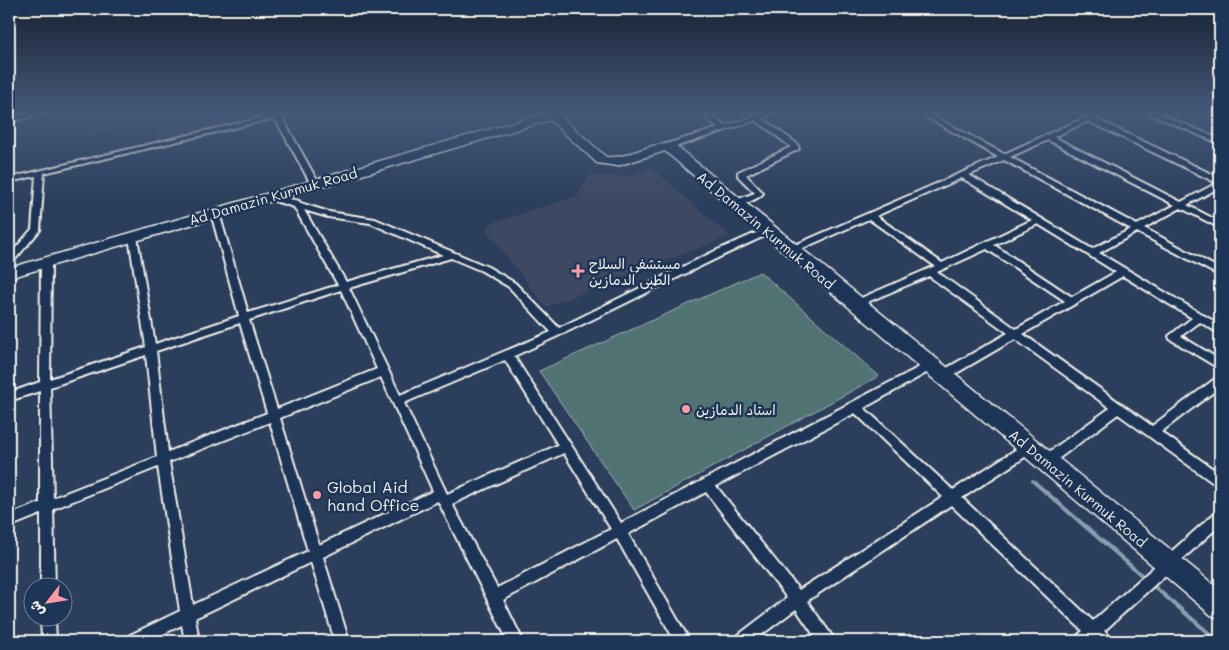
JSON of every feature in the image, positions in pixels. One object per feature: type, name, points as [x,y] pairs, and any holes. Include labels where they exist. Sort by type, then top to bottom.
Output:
[{"type":"highway","name":"Ad Damazin Kurmuk Road","points":[[9,273],[458,142]]},
{"type":"highway","name":"Ad Damazin Kurmuk Road","points":[[582,142],[602,160],[617,162],[666,147],[1030,446],[1220,606]]},
{"type":"street","points":[[9,180],[169,142]]},
{"type":"street","points":[[292,142],[315,184]]},
{"type":"street","points":[[666,147],[681,142]]},
{"type":"street","points":[[736,203],[759,193],[742,174],[795,149],[789,142]]},
{"type":"street","points":[[980,142],[1220,273]]},
{"type":"street","points":[[791,250],[1036,142]]},
{"type":"street","points":[[1058,142],[1220,225]]},
{"type":"street","points":[[1137,142],[1220,183]]},
{"type":"street","points":[[9,261],[36,230],[40,172]]},
{"type":"street","points":[[963,175],[1220,330]]},
{"type":"street","points":[[1092,253],[1220,183]]},
{"type":"street","points":[[271,197],[328,214],[372,221],[486,269],[512,285],[558,333]]},
{"type":"street","points":[[296,203],[316,234],[365,328],[443,497],[516,641]]},
{"type":"street","points":[[215,213],[244,318],[342,641]]},
{"type":"street","points":[[871,216],[942,267]]},
{"type":"street","points":[[855,304],[942,267],[1038,221]]},
{"type":"street","points":[[398,400],[558,333],[716,254],[768,231]]},
{"type":"street","points":[[133,238],[151,349],[163,459],[192,641]]},
{"type":"street","points":[[988,245],[1073,302]]},
{"type":"street","points":[[9,397],[343,286],[452,255]]},
{"type":"street","points":[[46,262],[45,384],[48,578]]},
{"type":"street","points":[[930,272],[1220,481]]},
{"type":"street","points":[[494,597],[856,407],[1016,334],[1123,272]]},
{"type":"street","points":[[1199,318],[1174,336],[1220,365]]},
{"type":"street","points":[[508,355],[619,532],[683,641]]},
{"type":"street","points":[[9,520],[384,370]]},
{"type":"street","points":[[1153,432],[1220,382]]},
{"type":"street","points":[[856,407],[1099,636]]},
{"type":"street","points":[[1046,461],[1119,407]]},
{"type":"street","points":[[742,641],[797,599],[1030,446]]},
{"type":"street","points":[[133,641],[315,554],[443,497],[566,447]]},
{"type":"street","points":[[708,485],[797,599],[827,641]]},
{"type":"street","points":[[1082,641],[1099,636],[1168,562],[1220,517]]},
{"type":"street","points":[[48,628],[49,641]]},
{"type":"shaded area","name":"مستشفى السلاح الطبى الدمازين","points":[[651,167],[730,236],[546,307],[486,230],[492,223],[577,196],[589,175],[626,176]]},
{"type":"green space","points":[[760,272],[879,376],[634,510],[539,371]]},
{"type":"waterway","points":[[1033,481],[1146,579]]},
{"type":"waterway","points":[[1150,583],[1218,641]]},
{"type":"place","name":"مستشفى السلاح الطبى الدمازين","points":[[578,271]]},
{"type":"place","name":"استاد الدمازين","points":[[686,409]]},
{"type":"place","name":"Global Aid hand Office","points":[[317,495]]}]
